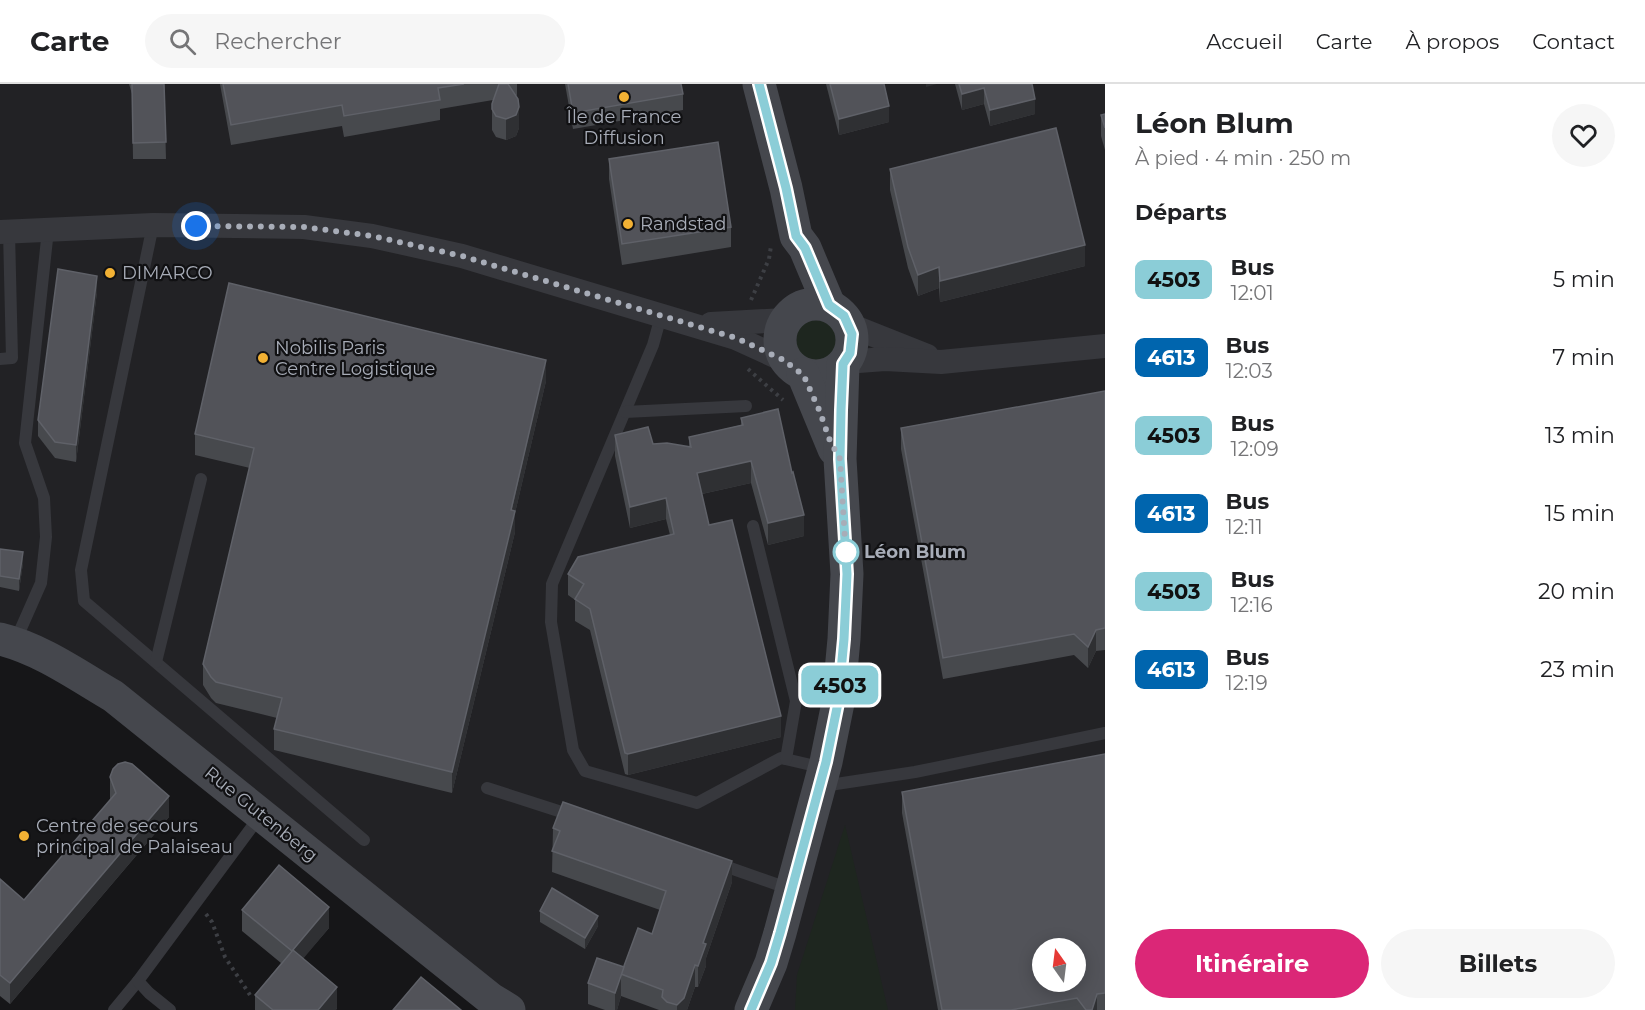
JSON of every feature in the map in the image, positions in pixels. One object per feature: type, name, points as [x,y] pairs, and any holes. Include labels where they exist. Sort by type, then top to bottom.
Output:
[{"type":"street","points":[[759,84],[786,188],[784,237],[792,249],[790,315]]},
{"type":"street","points":[[5,232],[153,225],[304,227],[372,236],[462,256],[736,338],[795,368],[824,375],[844,363],[885,359],[941,362],[1105,346]]},
{"type":"street","points":[[751,1010],[771,963],[821,778],[838,703],[844,639],[847,565],[840,459],[844,363],[852,344],[805,248],[784,237]]},
{"type":"street","points":[[840,459],[830,441],[820,412],[795,368],[781,351],[779,341],[781,330],[790,315],[805,304],[817,303],[941,362]]},
{"type":"street","points":[[694,326],[748,322],[790,315]]},
{"type":"street","name":"Rue Gutenberg","points":[[7,641],[56,662],[113,696],[491,999],[509,1010]]},
{"type":"street","points":[[771,963],[776,1010]]},
{"type":"lane","points":[[153,225],[81,570],[84,601],[364,840]]},
{"type":"lane","points":[[7,641],[41,583],[46,537],[45,498],[26,443],[48,230]]},
{"type":"lane","points":[[0,359],[12,358],[5,232]]},
{"type":"lane","points":[[661,316],[653,345],[552,584],[551,622],[573,750],[585,771],[697,803],[781,758],[821,778],[915,772],[1105,733]]},
{"type":"lane","points":[[625,412],[746,406]]},
{"type":"lane","points":[[156,662],[201,479]]},
{"type":"lane","points":[[753,526],[796,700],[786,759]]},
{"type":"lane","points":[[487,788],[590,821]]},
{"type":"lane","points":[[114,1010],[261,815]]},
{"type":"lane","points":[[704,858],[791,889]]},
{"type":"lane","points":[[138,981],[170,1010]]},
{"type":"path","points":[[748,322],[749,305],[768,259],[784,237]]},
{"type":"path","points":[[197,901],[212,922],[225,957],[250,995]]},
{"type":"shaded area","points":[[0,84],[1105,84],[1105,1010],[509,1010],[113,696],[0,639]]},
{"type":"shaded area","points":[[816,320],[830,326],[836,340],[830,354],[816,360],[802,354],[796,340],[802,326]]},
{"type":"shaded area","points":[[845,825],[888,1010],[795,1010],[797,975]]},
{"type":"building","points":[[132,84],[164,84],[166,142],[133,143]]},
{"type":"building","points":[[223,84],[464,84],[438,88],[440,100],[344,116],[342,105],[231,125]]},
{"type":"building","points":[[499,84],[508,84],[518,99],[519,107],[516,115],[506,119],[496,116],[492,109]]},
{"type":"building","points":[[568,84],[681,84],[683,94],[573,113]]},
{"type":"building","points":[[830,84],[884,84],[889,106],[839,119]]},
{"type":"building","points":[[959,84],[1032,84],[1035,99],[990,110],[984,88],[962,94]]},
{"type":"building","points":[[1105,114],[1105,128],[1101,115]]},
{"type":"building","points":[[1056,128],[1085,245],[940,281],[939,267],[918,275],[908,247],[890,169]]},
{"type":"building","points":[[718,142],[731,227],[622,244],[609,159]]},
{"type":"building","points":[[58,269],[97,276],[76,445],[55,442],[38,420]]},
{"type":"building","points":[[229,283],[546,360],[511,510],[515,511],[452,772],[274,729],[282,698],[216,682],[203,664],[254,448],[195,434]]},
{"type":"building","points":[[1105,391],[1105,628],[1096,630],[1088,647],[1074,634],[943,658],[901,428]]},
{"type":"building","points":[[778,409],[804,515],[768,523],[751,461],[697,473],[709,525],[732,520],[781,716],[625,753],[590,609],[575,599],[584,584],[568,574],[578,557],[674,534],[666,498],[630,507],[615,435],[648,427],[653,444],[667,443],[691,447],[689,437],[743,425],[741,418]]},
{"type":"building","points":[[0,549],[23,552],[19,579],[0,576]]},
{"type":"building","points":[[1105,754],[1105,993],[1097,994],[1092,1010],[1086,1010],[1077,998],[1011,1010],[942,1010],[902,792]]},
{"type":"building","points":[[125,762],[132,764],[169,796],[10,983],[0,975],[0,879],[24,900],[116,793],[110,777],[118,764]]},
{"type":"building","points":[[563,802],[732,861],[703,943],[706,944],[698,966],[695,965],[684,998],[677,1005],[667,1002],[662,997],[663,990],[621,974],[638,928],[652,934],[666,891],[552,851],[560,831],[553,828]]},
{"type":"building","points":[[279,865],[329,907],[292,951],[242,910]]},
{"type":"building","points":[[552,888],[598,916],[585,938],[540,911]]},
{"type":"building","points":[[293,950],[337,987],[318,1010],[273,1010],[255,995]]},
{"type":"building","points":[[597,958],[624,967],[615,993],[588,983]]},
{"type":"building","points":[[421,977],[461,1010],[393,1010]]},
{"type":"bus line","name":"4503","points":[[751,1010],[771,963],[780,933],[826,762],[838,703],[847,574],[840,459],[841,410],[843,364],[850,353],[852,344],[849,325],[844,316],[829,305],[805,248],[796,236],[759,84]]},
{"type":"place","name":"Île de France Diffusion","points":[[624,97]]},
{"type":"place","name":"Randstad","points":[[628,224]]},
{"type":"place","name":"DIMARCO","points":[[110,273]]},
{"type":"place","name":"Nobilis Paris Centre Logistique","points":[[263,358]]},
{"type":"place","name":"Léon Blum","points":[[846,552]]},
{"type":"place","name":"Centre de secours principal de Palaiseau","points":[[24,836]]},
{"type":"route","points":[[196,226],[304,227],[372,236],[462,256],[736,338],[786,361],[803,374],[830,441],[840,459],[846,556],[846,552]]}]
